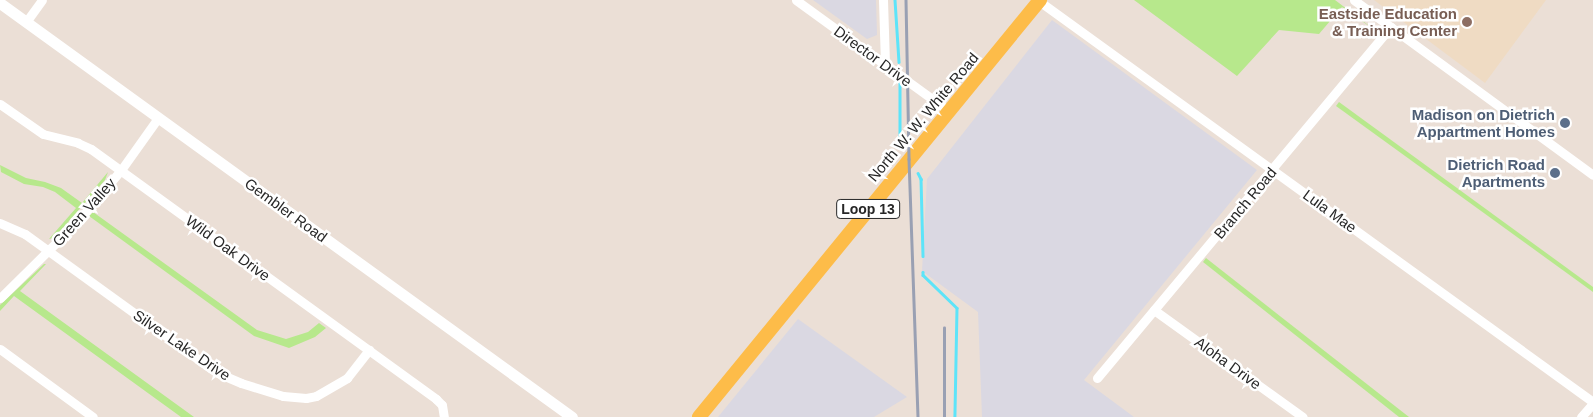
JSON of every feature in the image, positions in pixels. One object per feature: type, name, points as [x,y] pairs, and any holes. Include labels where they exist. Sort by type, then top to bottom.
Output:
[{"type":"main road","name":"North W. W. White Road","points":[[699,417],[1039,1]]},
{"type":"main road","name":"Gembler Road","points":[[0,3],[572,417]]},
{"type":"street","points":[[26,22],[42,0]]},
{"type":"street","name":"Director Drive","points":[[796,0],[950,111]]},
{"type":"street","points":[[883,0],[885,65]]},
{"type":"street","points":[[1354,0],[1593,175]]},
{"type":"street","name":"Lula Mae","points":[[1039,1],[1593,402]]},
{"type":"street","name":"Branch Road","points":[[1097,378],[1391,27]]},
{"type":"street","name":"Wild Oak Drive","points":[[0,104],[43,134],[84,145],[120,170],[436,399],[442,405],[444,414]]},
{"type":"street","name":"Green Valley","points":[[0,298],[79,220],[120,170],[158,118]]},
{"type":"street","name":"Silver Lake Drive","points":[[0,223],[21,231],[206,365],[220,374],[241,383],[283,396],[306,398],[316,396],[347,378],[369,350]]},
{"type":"street","name":"Aloha Drive","points":[[1154,310],[1303,417]]},
{"type":"street","points":[[0,349],[93,417]]},
{"type":"street","points":[[1581,417],[1593,402]]},
{"type":"street","points":[[76,417],[82,409]]},
{"type":"shaded area","points":[[813,0],[876,0],[877,35],[867,39]]},
{"type":"shaded area","name":"Eastside Education & Training Center","points":[[1374,0],[1546,0],[1485,83]]},
{"type":"shaded area","points":[[1052,20],[1257,170],[1084,380],[1134,417],[982,417],[978,312],[922,271],[927,179]]},
{"type":"shaded area","points":[[798,319],[907,397],[874,417],[718,417]]},
{"type":"green space","points":[[1134,0],[1335,0],[1376,31],[1342,7],[1319,34],[1279,30],[1237,76]]},
{"type":"green space","points":[[1339,102],[1593,287],[1593,292],[1336,106]]},
{"type":"green space","points":[[0,165],[26,178],[61,188],[82,203],[108,172],[105,180],[62,229],[53,238],[49,239],[76,208],[55,192],[43,187],[24,184],[1,172]]},
{"type":"green space","points":[[93,212],[257,330],[286,339],[308,332],[319,323],[326,328],[315,337],[289,348],[254,336],[89,216]]},
{"type":"green space","points":[[1206,258],[1409,417],[1399,417],[1203,262]]},
{"type":"green space","points":[[46,264],[20,291],[194,417],[181,417],[14,296],[0,311],[0,305]]},
{"type":"waterway","points":[[895,0],[899,62]]},
{"type":"waterway","points":[[900,83],[900,136]]},
{"type":"waterway","points":[[918,173],[921,179],[923,256]]},
{"type":"waterway","points":[[923,272],[923,275],[957,308],[955,417]]},
{"type":"railway","points":[[906,0],[909,159],[918,417]]},
{"type":"railway","points":[[944,328],[944,417]]},
{"type":"place","name":"Eastside Education & Training Center","points":[[1467,22]]},
{"type":"place","name":"Madison on Dietrich Appartment Homes","points":[[1565,123]]},
{"type":"place","name":"Dietrich Road Apartments","points":[[1555,173]]}]
